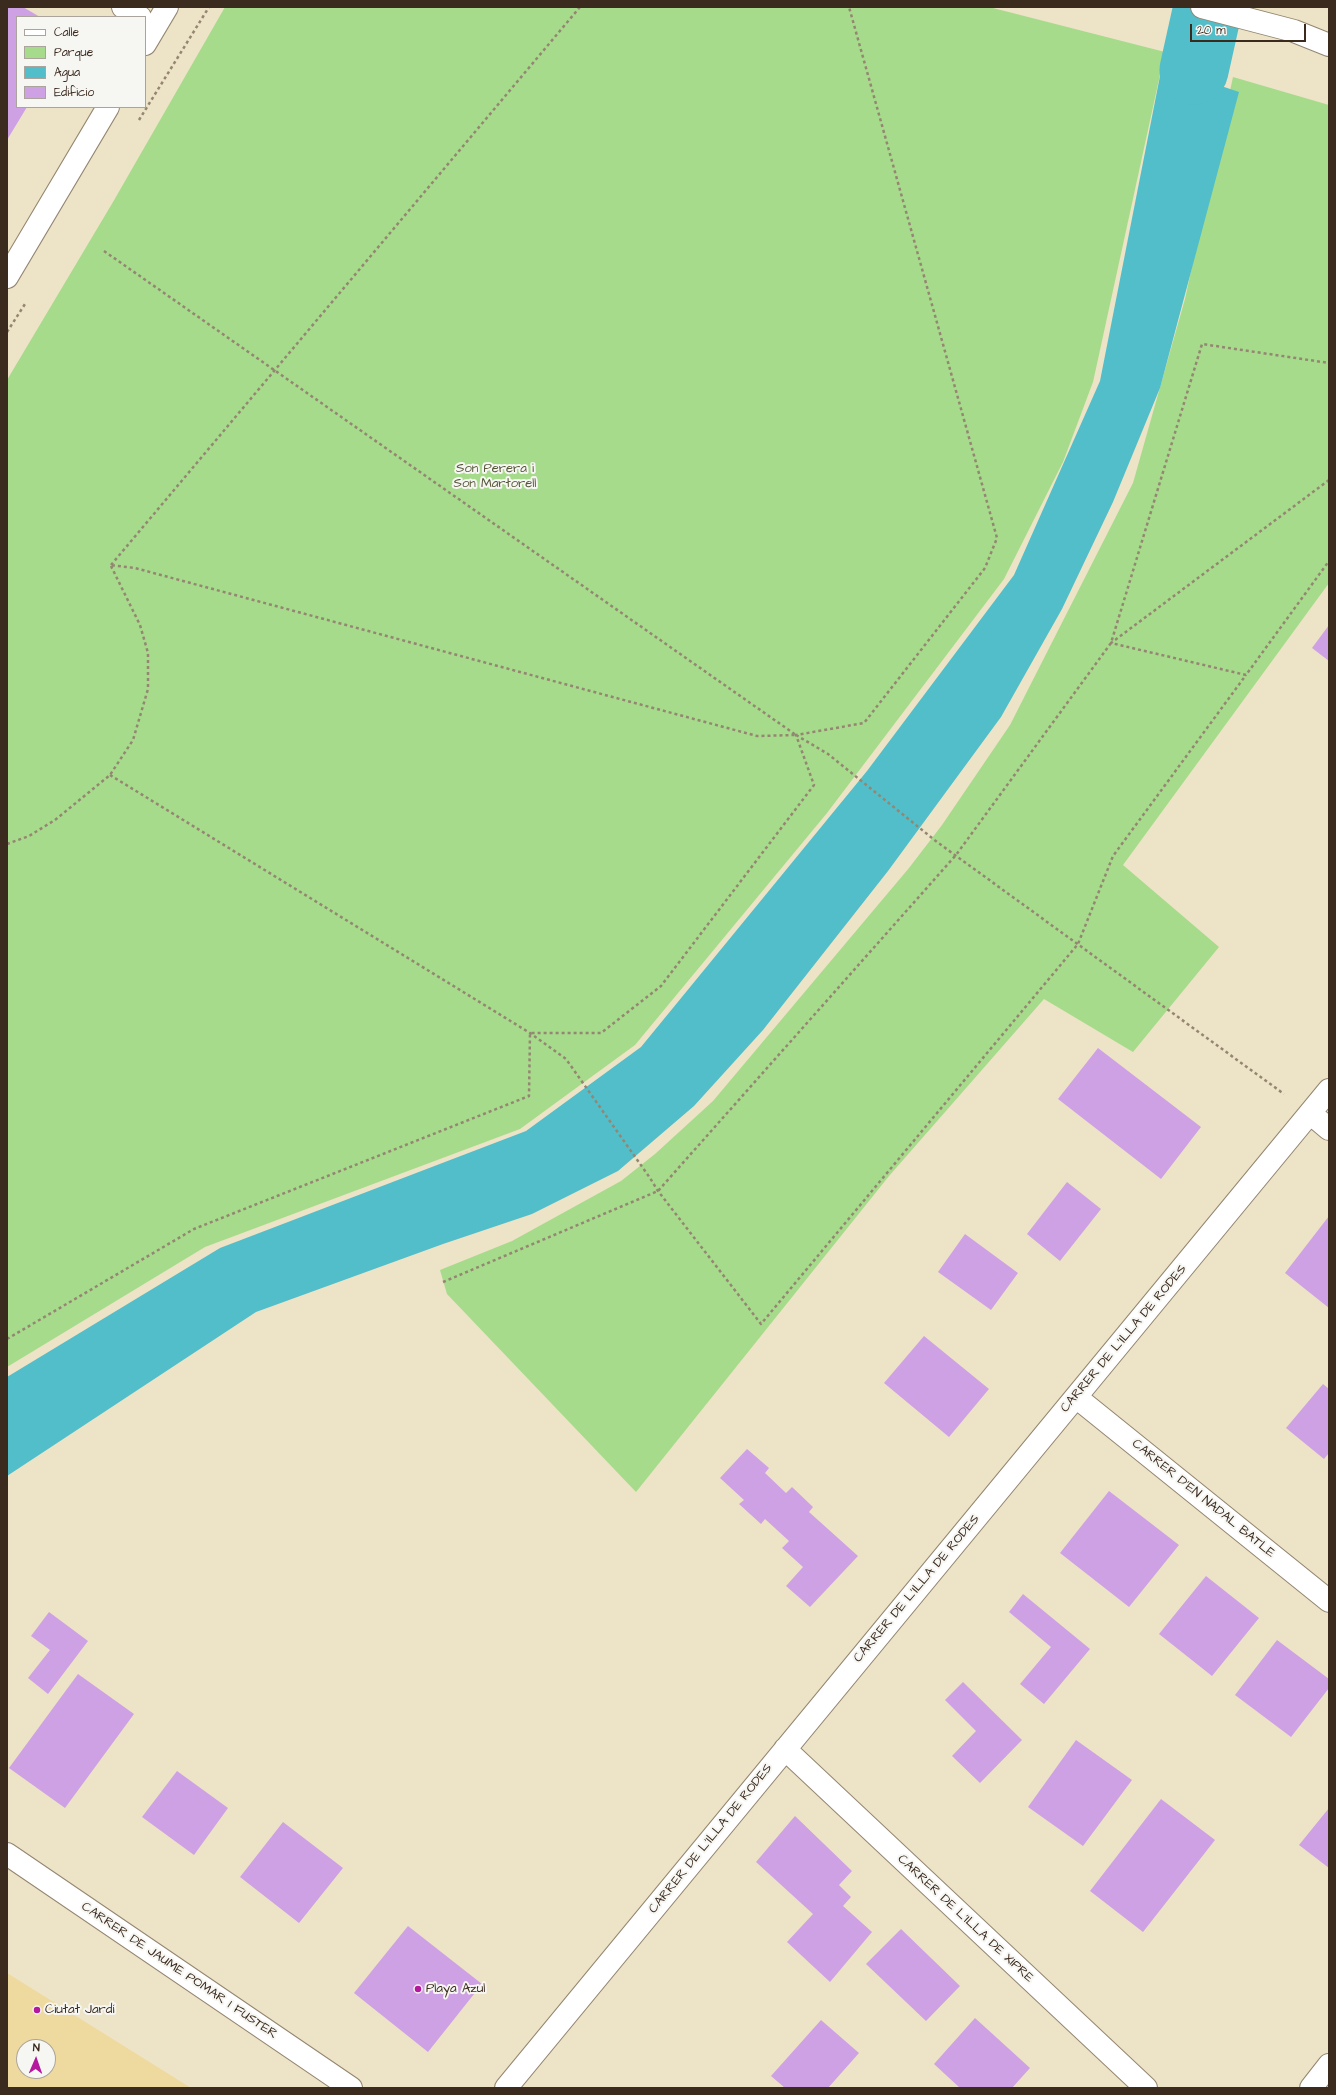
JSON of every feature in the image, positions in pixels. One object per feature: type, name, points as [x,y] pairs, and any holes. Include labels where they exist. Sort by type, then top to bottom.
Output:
[{"type":"street","points":[[123,7],[133,16]]},
{"type":"street","points":[[146,27],[167,7]]},
{"type":"street","points":[[1202,7],[1294,31],[1329,44]]},
{"type":"street","points":[[7,277],[107,108]]},
{"type":"street","name":"CARRER DE L'ILLA DE RODES","points":[[506,2088],[1329,1090]]},
{"type":"street","points":[[1310,1113],[1329,1129]]},
{"type":"street","name":"CARRER D'EN NADAL BATLE","points":[[1076,1397],[1329,1601]]},
{"type":"street","name":"CARRER DE L'ILLA DE XIPRE","points":[[785,1749],[1146,2088]]},
{"type":"street","name":"CARRER DE JAUME POMAR I FUSTER","points":[[7,1854],[351,2088]]},
{"type":"street","points":[[1311,2088],[1329,2065]]},
{"type":"path","points":[[110,565],[580,7]]},
{"type":"path","points":[[110,565],[142,570],[757,736],[796,734],[864,723],[985,568],[997,538],[849,7]]},
{"type":"path","points":[[104,251],[796,734],[828,754],[937,842],[1310,1113]]},
{"type":"path","points":[[1110,643],[1202,344],[1329,363]]},
{"type":"path","points":[[443,1282],[658,1191],[956,855],[1110,643],[1329,480]]},
{"type":"path","points":[[110,775],[530,1032],[566,1059],[658,1191],[761,1324],[1078,944],[1113,856],[1329,561]]},
{"type":"path","points":[[7,844],[29,836],[55,820],[110,775],[133,740],[148,689],[148,653],[140,625],[110,565]]},
{"type":"path","points":[[1110,643],[1246,675]]},
{"type":"path","points":[[530,1032],[601,1033],[661,986],[814,785],[796,734]]},
{"type":"path","points":[[7,1339],[194,1229],[529,1096],[530,1032]]},
{"type":"green space","name":"Son Perera i Son Martorell","points":[[225,7],[989,7],[1165,52],[1093,382],[1063,462],[1004,579],[827,813],[635,1045],[520,1129],[205,1247],[7,1367],[7,380],[113,202]]},
{"type":"green space","points":[[1233,77],[1329,105],[1329,583],[1123,865],[1219,947],[1133,1052],[1044,999],[889,1176],[636,1492],[447,1294],[440,1270],[512,1241],[621,1181],[655,1154],[713,1101],[909,868],[942,825],[1010,725],[1133,483],[1185,299]]},
{"type":"sand","name":"Ciutat Jardí","points":[[7,1973],[191,2088],[7,2088]]},
{"type":"water","points":[[1162,66],[1239,92],[1160,388],[1113,502],[1062,609],[1001,717],[888,871],[763,1030],[694,1106],[618,1171],[532,1214],[443,1244],[256,1312],[7,1476],[7,1377],[220,1248],[526,1131],[641,1047],[867,771],[1014,575],[1100,381]]},
{"type":"building","points":[[7,7],[23,7],[38,16],[16,16],[16,108],[26,108],[7,140]]},
{"type":"building","points":[[1329,625],[1329,661],[1312,648]]},
{"type":"building","points":[[1098,1048],[1201,1127],[1161,1179],[1058,1099]]},
{"type":"building","points":[[1067,1182],[1101,1209],[1060,1261],[1027,1234]]},
{"type":"building","points":[[1329,1216],[1329,1308],[1285,1273]]},
{"type":"building","points":[[965,1234],[1018,1273],[991,1310],[938,1272]]},
{"type":"building","points":[[924,1336],[989,1389],[949,1437],[884,1383]]},
{"type":"building","points":[[1323,1384],[1329,1389],[1329,1453],[1324,1459],[1286,1428]]},
{"type":"building","points":[[747,1449],[769,1468],[765,1473],[786,1493],[792,1487],[813,1507],[809,1512],[858,1556],[810,1607],[786,1586],[803,1567],[782,1548],[789,1541],[765,1519],[761,1524],[739,1504],[744,1500],[720,1478]]},
{"type":"building","points":[[1109,1491],[1179,1545],[1129,1607],[1060,1553]]},
{"type":"building","points":[[1206,1576],[1259,1618],[1212,1676],[1159,1634]]},
{"type":"building","points":[[1023,1594],[1090,1649],[1044,1704],[1020,1684],[1051,1647],[1009,1612]]},
{"type":"building","points":[[49,1612],[88,1641],[48,1694],[28,1678],[50,1650],[31,1636]]},
{"type":"building","points":[[1277,1640],[1329,1679],[1329,1688],[1291,1737],[1235,1695]]},
{"type":"building","points":[[78,1674],[134,1714],[65,1808],[9,1768]]},
{"type":"building","points":[[963,1682],[1022,1740],[980,1783],[952,1756],[976,1731],[945,1700]]},
{"type":"building","points":[[1076,1740],[1132,1780],[1083,1846],[1028,1807]]},
{"type":"building","points":[[177,1771],[228,1808],[194,1855],[142,1817]]},
{"type":"building","points":[[1161,1799],[1215,1840],[1143,1932],[1090,1891]]},
{"type":"building","points":[[1329,1808],[1329,1868],[1299,1845]]},
{"type":"building","points":[[795,1816],[852,1871],[839,1885],[851,1897],[843,1906],[872,1932],[830,1982],[787,1942],[813,1914],[756,1862]]},
{"type":"building","points":[[283,1822],[343,1868],[299,1923],[240,1877]]},
{"type":"building","name":"Playa Azul","points":[[408,1926],[482,1984],[428,2052],[354,1993]]},
{"type":"building","points":[[901,1929],[960,1986],[926,2021],[866,1964]]},
{"type":"building","points":[[975,2018],[1030,2068],[1012,2088],[960,2088],[934,2064]]},
{"type":"building","points":[[821,2020],[859,2053],[828,2088],[785,2088],[771,2076]]},
{"type":"waterway","points":[[1194,70],[1208,7]]},
{"type":"waterway","points":[[1189,93],[1194,70]]},
{"type":"place","name":"Playa Azul","points":[[418,1989]]},
{"type":"place","name":"Ciutat Jardí","points":[[37,2010]]}]
